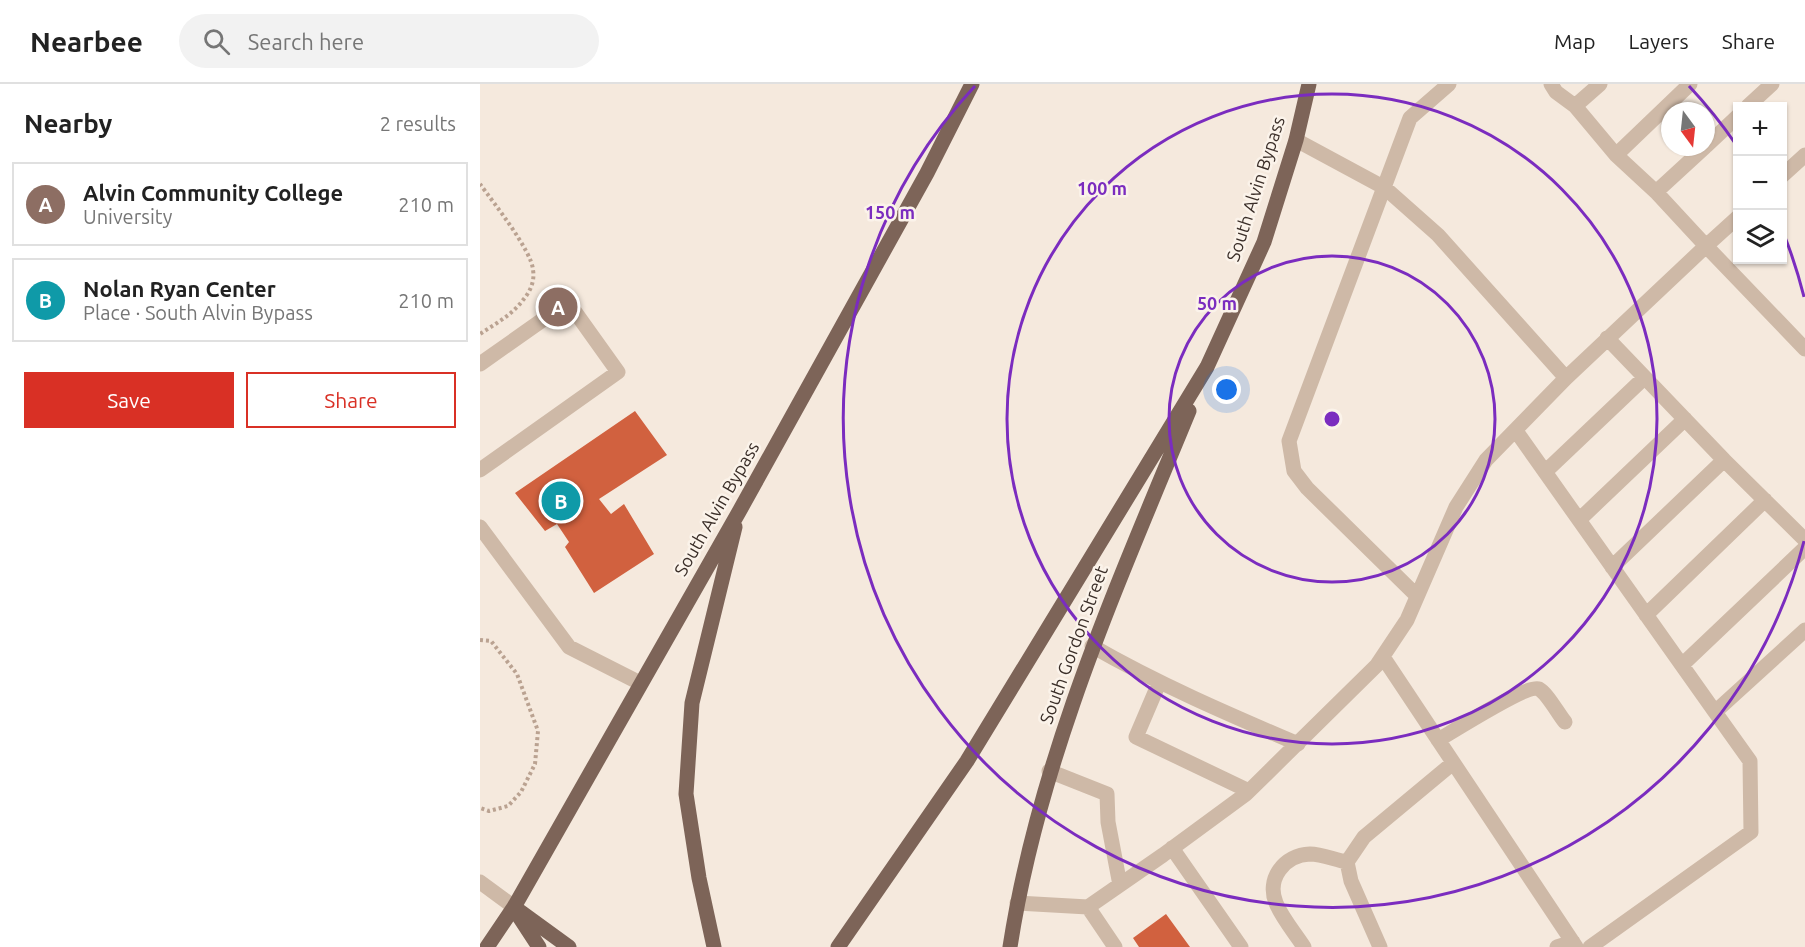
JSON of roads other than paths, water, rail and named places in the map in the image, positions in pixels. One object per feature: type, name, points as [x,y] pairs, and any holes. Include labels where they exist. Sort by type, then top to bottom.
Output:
[{"type":"main road","name":"South Alvin Bypass","points":[[487,947],[514,908],[740,510],[927,173],[972,84]]},
{"type":"main road","name":"South Alvin Bypass","points":[[838,947],[967,761],[1207,367],[1264,242],[1296,140],[1309,84]]},
{"type":"main road","name":"South Gordon Street","points":[[1010,947],[1017,903],[1049,771],[1092,646],[1207,367]]},
{"type":"main road","points":[[714,947],[699,878],[686,794],[692,703],[740,510]]},
{"type":"main road","points":[[514,908],[539,947]]},
{"type":"main road","points":[[514,908],[569,947]]},
{"type":"street","points":[[1417,596],[1307,488],[1294,471],[1288,441],[1410,118],[1449,84]]},
{"type":"street","points":[[1551,84],[1556,92],[1575,106],[1616,154],[1656,192],[1805,349]]},
{"type":"street","points":[[1575,106],[1600,84]]},
{"type":"street","points":[[1616,154],[1690,84]]},
{"type":"street","points":[[1752,102],[1772,84]]},
{"type":"street","points":[[1715,137],[1733,120]]},
{"type":"street","points":[[1296,140],[1385,188],[1438,235],[1566,378]]},
{"type":"street","points":[[1787,171],[1805,155]]},
{"type":"street","points":[[1656,192],[1694,156]]},
{"type":"street","points":[[1017,903],[1088,907],[1249,791],[1348,695],[1383,657],[1407,620],[1456,507],[1486,460],[1607,338],[1733,221]]},
{"type":"street","points":[[480,364],[567,302],[618,372],[480,470]]},
{"type":"street","points":[[1607,338],[1724,460],[1805,540]]},
{"type":"street","points":[[1545,472],[1644,378]]},
{"type":"street","points":[[1579,520],[1685,419]]},
{"type":"street","points":[[1515,431],[1750,761],[1751,832],[1590,947]]},
{"type":"street","points":[[1612,567],[1724,460]]},
{"type":"street","points":[[1646,615],[1765,500]]},
{"type":"street","points":[[480,527],[569,647],[640,683]]},
{"type":"street","points":[[1682,665],[1805,548]]},
{"type":"street","points":[[1715,712],[1805,630]]},
{"type":"street","points":[[1092,646],[1159,683],[1298,744]]},
{"type":"street","points":[[1383,657],[1574,944],[1557,947]]},
{"type":"street","points":[[1159,683],[1136,737],[1249,791]]},
{"type":"street","points":[[1438,740],[1513,697],[1532,689],[1538,689],[1544,694],[1565,723]]},
{"type":"street","points":[[1380,947],[1351,881],[1347,862],[1364,837],[1454,763]]},
{"type":"street","points":[[1049,771],[1107,794],[1108,822],[1120,885]]},
{"type":"street","points":[[1172,848],[1241,947]]},
{"type":"street","points":[[1304,947],[1276,904],[1272,887],[1275,876],[1286,862],[1307,854],[1347,862]]},
{"type":"street","points":[[480,882],[514,908]]},
{"type":"street","points":[[1088,907],[1115,947]]},
{"type":"place","name":"Alvin Community College","points":[[558,307]]},
{"type":"place","name":"Nolan Ryan Center","points":[[561,501]]}]
